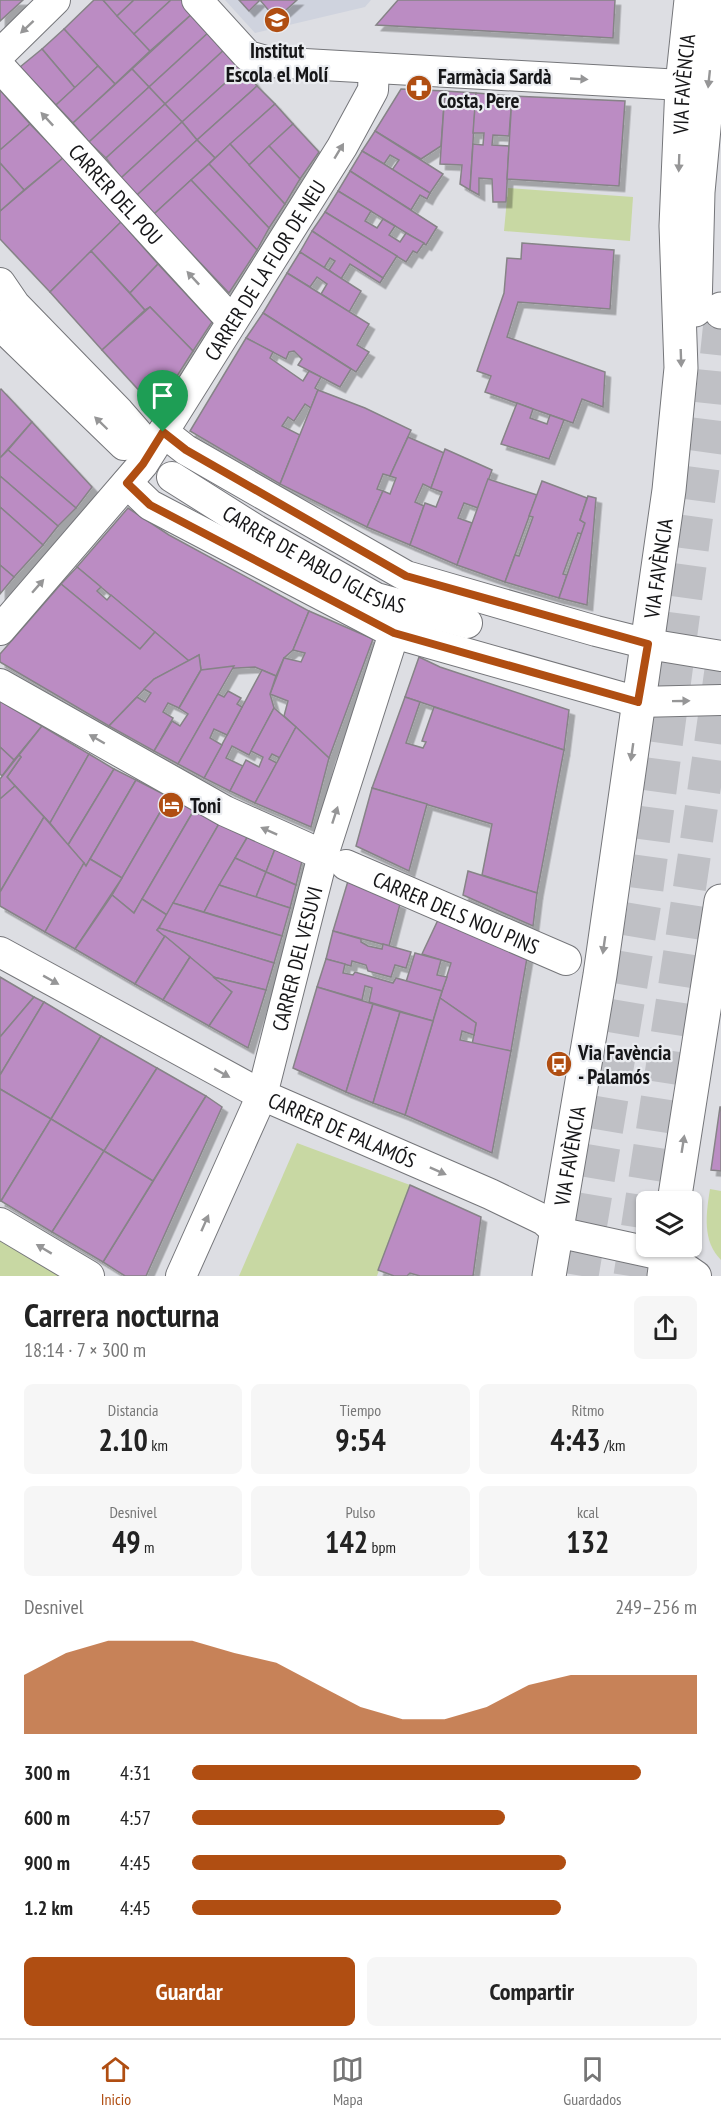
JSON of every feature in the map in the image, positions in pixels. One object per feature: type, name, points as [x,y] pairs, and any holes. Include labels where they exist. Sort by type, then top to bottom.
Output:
[{"type":"main road","name":"VIA FAVÈNCIA","points":[[549,1276],[600,975],[638,702],[663,544],[681,368],[676,226],[682,85],[691,0]]},
{"type":"main road","points":[[712,310],[696,210],[717,0]]},
{"type":"main road","points":[[676,1191],[721,901]]},
{"type":"street","points":[[0,54],[55,0]]},
{"type":"street","points":[[197,0],[248,56],[269,62],[682,85]]},
{"type":"street","name":"CARRER DEL POU","points":[[0,68],[232,321]]},
{"type":"street","name":"CARRER DE LA FLOR DE NEU","points":[[0,630],[145,456],[342,147],[373,90],[374,68]]},
{"type":"street","name":"CARRER DE PABLO IGLESIAS","points":[[0,283],[15,305],[112,404],[145,456],[150,505],[394,633],[638,702],[721,700]]},
{"type":"street","name":"CARRER DE PABLO IGLESIAS","points":[[0,325],[145,456]]},
{"type":"street","name":"CARRER DE PABLO IGLESIAS","points":[[145,456],[186,450],[406,576],[648,644],[721,656]]},
{"type":"street","name":"CARRER DE PABLO IGLESIAS","points":[[172,477],[256,530],[376,597],[467,623]]},
{"type":"street","name":"CARRER DEL VESUVI","points":[[181,1276],[262,1095],[334,860],[394,633]]},
{"type":"street","name":"CARRER DELS NOU PINS","points":[[0,684],[225,812],[566,960]]},
{"type":"street","name":"CARRER DE PALAMÓS","points":[[0,952],[262,1095],[490,1194],[544,1220],[557,1232],[666,1259],[696,1276]]},
{"type":"street","points":[[0,1223],[88,1276]]},
{"type":"shaded area","name":"Institut Escola el Molí","points":[[225,0],[371,0],[365,7],[255,33]]},
{"type":"green space","points":[[508,188],[633,197],[630,241],[504,231]]},
{"type":"green space","points":[[297,1143],[410,1185],[377,1276],[239,1276]]},
{"type":"green space","points":[[710,1189],[721,1191],[721,1260],[715,1253],[708,1236],[707,1217]]},
{"type":"green space","points":[[0,1237],[63,1276],[0,1276]]},
{"type":"building","points":[[0,0],[23,0],[0,21]]},
{"type":"building","points":[[94,0],[103,0],[150,51],[115,84],[64,29]]},
{"type":"building","points":[[103,0],[134,0],[117,16]]},
{"type":"building","points":[[134,0],[171,0],[134,34],[117,16]]},
{"type":"building","points":[[171,0],[182,0],[193,13],[150,51],[134,34]]},
{"type":"building","points":[[239,0],[260,0],[249,11]]},
{"type":"building","points":[[260,0],[297,0],[276,19]]},
{"type":"building","points":[[398,0],[615,0],[613,38],[376,25]]},
{"type":"building","points":[[193,13],[209,32],[149,87],[132,69]]},
{"type":"building","points":[[64,29],[98,66],[75,88],[42,49]]},
{"type":"building","points":[[209,32],[225,49],[165,104],[149,87]]},
{"type":"building","points":[[42,49],[75,88],[56,105],[20,67]]},
{"type":"building","points":[[225,49],[243,67],[182,122],[165,104]]},
{"type":"building","points":[[98,66],[115,84],[73,123],[56,105]]},
{"type":"building","points":[[243,67],[257,86],[197,140],[182,122]]},
{"type":"building","points":[[132,69],[149,87],[89,142],[73,123]]},
{"type":"building","points":[[257,86],[275,104],[215,158],[197,140]]},
{"type":"building","points":[[149,87],[165,104],[106,158],[89,142]]},
{"type":"building","points":[[401,89],[445,91],[441,146],[421,159],[375,131]]},
{"type":"building","points":[[0,90],[30,124],[0,150]]},
{"type":"building","points":[[445,91],[476,93],[470,190],[460,184],[462,165],[440,164]]},
{"type":"building","points":[[476,93],[512,96],[509,136],[493,135],[492,145],[509,146],[506,202],[493,202],[492,179],[479,178],[479,195],[470,190],[473,144],[483,145],[484,133],[473,133]]},
{"type":"building","points":[[512,96],[625,101],[619,186],[507,179]]},
{"type":"building","points":[[165,104],[182,122],[121,178],[106,158]]},
{"type":"building","points":[[275,104],[293,124],[249,165],[230,144]]},
{"type":"building","points":[[182,122],[197,140],[137,195],[121,178]]},
{"type":"building","points":[[30,124],[63,158],[24,190],[0,163],[0,150]]},
{"type":"building","points":[[293,124],[319,152],[300,179],[269,146]]},
{"type":"building","points":[[375,131],[443,174],[430,193],[392,170],[399,160],[390,155],[384,164],[362,151]]},
{"type":"building","points":[[197,140],[215,158],[154,214],[137,195]]},
{"type":"building","points":[[230,144],[285,204],[269,228],[209,164]]},
{"type":"building","points":[[269,146],[300,179],[285,204],[249,165]]},
{"type":"building","points":[[362,151],[430,193],[427,199],[420,195],[411,210],[350,171]]},
{"type":"building","points":[[63,158],[121,222],[50,292],[0,239],[0,211]]},
{"type":"building","points":[[0,163],[24,190],[0,211]]},
{"type":"building","points":[[209,164],[269,228],[257,250],[191,180]]},
{"type":"building","points":[[350,171],[437,227],[426,245],[338,191]]},
{"type":"building","points":[[191,180],[257,250],[229,293],[154,214]]},
{"type":"building","points":[[338,191],[371,211],[365,221],[377,228],[383,219],[395,226],[389,235],[400,242],[406,233],[424,243],[417,253],[413,251],[406,262],[325,212]]},
{"type":"building","points":[[325,212],[397,256],[383,278],[312,231]]},
{"type":"building","points":[[121,222],[158,264],[130,293],[91,251]]},
{"type":"building","points":[[312,231],[383,278],[380,283],[350,264],[341,279],[329,270],[335,261],[330,258],[324,268],[300,252]]},
{"type":"building","points":[[522,243],[614,250],[610,309],[518,302],[507,337],[605,372],[603,407],[582,399],[573,423],[485,392],[491,376],[477,371],[504,293],[507,258],[521,259]]},
{"type":"building","points":[[91,251],[145,310],[102,350],[50,292]]},
{"type":"building","points":[[300,252],[361,291],[349,312],[321,294],[327,284],[317,277],[310,287],[287,273]]},
{"type":"building","points":[[158,264],[212,322],[193,351],[150,307],[145,310],[130,293]]},
{"type":"building","points":[[287,273],[369,324],[357,345],[369,352],[356,372],[263,313]]},
{"type":"building","points":[[150,307],[193,351],[156,409],[102,350]]},
{"type":"building","points":[[263,313],[351,369],[340,387],[298,365],[302,359],[294,351],[289,352],[286,359],[246,338]]},
{"type":"building","points":[[246,338],[273,352],[270,358],[303,381],[309,371],[321,377],[315,388],[318,390],[311,408],[305,404],[294,421],[288,417],[282,426],[300,435],[280,484],[190,431]]},
{"type":"building","points":[[0,390],[32,422],[0,458]]},
{"type":"building","points":[[318,390],[365,408],[411,430],[390,476],[383,474],[377,489],[383,491],[367,527],[280,484]]},
{"type":"building","points":[[517,403],[533,409],[530,418],[547,424],[550,415],[564,420],[549,459],[501,444]]},
{"type":"building","points":[[32,422],[92,487],[76,508],[8,450]]},
{"type":"building","points":[[408,437],[444,453],[431,488],[423,484],[415,502],[424,506],[410,545],[367,527],[383,491],[390,494],[396,478],[390,476]]},
{"type":"building","points":[[445,449],[492,470],[478,508],[464,503],[458,518],[472,523],[457,565],[410,545],[425,503],[436,507],[442,492],[431,488]]},
{"type":"building","points":[[8,450],[76,508],[58,526],[0,476],[0,458]]},
{"type":"building","points":[[0,476],[58,526],[43,545],[0,507]]},
{"type":"building","points":[[488,479],[537,495],[505,582],[457,565]]},
{"type":"building","points":[[542,481],[587,498],[580,520],[585,523],[582,534],[578,533],[563,574],[567,575],[559,598],[505,582],[515,555],[519,556],[533,517],[529,516]]},
{"type":"building","points":[[588,496],[596,498],[587,605],[559,598],[585,523],[580,520]]},
{"type":"building","points":[[0,507],[43,545],[14,577],[0,565]]},
{"type":"building","points":[[128,508],[169,535],[309,611],[293,650],[284,658],[276,676],[255,667],[201,670],[199,655],[189,661],[77,567]]},
{"type":"building","points":[[0,565],[14,577],[0,594]]},
{"type":"building","points":[[77,567],[101,587],[97,591],[107,600],[111,595],[155,632],[140,649],[61,584]]},
{"type":"building","points":[[61,584],[140,649],[155,632],[189,661],[154,679],[109,726],[0,662],[0,654]]},
{"type":"building","points":[[309,611],[373,639],[329,758],[284,716],[288,701],[270,694],[284,658],[301,662],[305,653],[293,650]]},
{"type":"building","points":[[199,655],[201,670],[179,708],[168,703],[163,712],[173,718],[154,751],[109,726],[137,697],[145,702],[151,693],[144,689],[154,679]]},
{"type":"building","points":[[419,657],[440,667],[569,710],[564,750],[405,697]]},
{"type":"building","points":[[234,666],[178,764],[154,751],[172,721],[180,726],[188,714],[179,708],[201,670]]},
{"type":"building","points":[[262,670],[276,676],[270,694],[274,708],[249,755],[232,746],[226,758],[243,766],[230,791],[204,778]]},
{"type":"building","points":[[228,691],[241,698],[237,704],[242,707],[227,735],[214,729],[210,738],[222,745],[204,778],[178,764],[218,694],[224,697]]},
{"type":"building","points":[[405,697],[420,702],[406,743],[423,748],[426,742],[422,741],[434,707],[564,750],[537,893],[482,875],[492,824],[372,788]]},
{"type":"building","points":[[0,701],[42,726],[14,760],[0,747]]},
{"type":"building","points":[[274,708],[296,727],[280,758],[272,754],[269,759],[277,763],[255,803],[230,791],[246,760],[259,767],[263,757],[251,751]]},
{"type":"building","points":[[42,726],[89,754],[50,823],[7,777],[21,757],[19,755]]},
{"type":"building","points":[[296,727],[329,758],[311,827],[255,803]]},
{"type":"building","points":[[0,747],[14,760],[2,776],[0,774]]},
{"type":"building","points":[[89,754],[114,769],[68,845],[50,823]]},
{"type":"building","points":[[19,755],[21,757],[7,777],[15,786],[0,799],[0,779]]},
{"type":"building","points":[[114,769],[136,780],[86,866],[68,845]]},
{"type":"building","points":[[136,780],[169,797],[122,878],[90,859]]},
{"type":"building","points":[[15,786],[44,817],[0,892],[0,799]]},
{"type":"building","points":[[372,788],[427,804],[409,871],[356,846]]},
{"type":"building","points":[[169,797],[194,810],[134,913],[112,895]]},
{"type":"building","points":[[194,810],[220,822],[167,915],[142,899]]},
{"type":"building","points":[[44,817],[84,863],[45,932],[0,906],[0,892]]},
{"type":"building","points":[[220,822],[248,836],[204,912],[173,903]]},
{"type":"building","points":[[248,836],[275,849],[266,872],[235,858]]},
{"type":"building","points":[[275,849],[302,861],[296,885],[266,872]]},
{"type":"building","points":[[235,858],[266,872],[256,897],[219,885]]},
{"type":"building","points":[[90,859],[122,878],[75,949],[45,932],[84,863],[86,866]]},
{"type":"building","points":[[468,871],[537,893],[533,926],[463,895]]},
{"type":"building","points":[[266,872],[296,885],[290,908],[256,897]]},
{"type":"building","points":[[348,881],[400,904],[389,946],[333,931]]},
{"type":"building","points":[[219,885],[290,908],[282,936],[204,912]]},
{"type":"building","points":[[112,895],[134,913],[142,899],[167,915],[157,930],[165,936],[135,984],[75,949]]},
{"type":"building","points":[[173,903],[282,936],[274,963],[159,928]]},
{"type":"building","points":[[438,920],[527,958],[511,1051],[472,1045],[476,1023],[440,998],[451,963],[422,954]]},
{"type":"building","points":[[159,928],[274,963],[266,990],[213,977],[157,930]]},
{"type":"building","points":[[333,931],[361,939],[361,942],[368,946],[382,949],[383,944],[411,952],[406,968],[395,965],[391,977],[368,971],[366,965],[352,961],[351,966],[326,959]]},
{"type":"building","points":[[165,936],[190,957],[163,1000],[135,984]]},
{"type":"building","points":[[415,953],[441,960],[437,975],[447,977],[442,991],[406,982]]},
{"type":"building","points":[[190,957],[232,992],[209,1026],[163,1000]]},
{"type":"building","points":[[326,959],[345,964],[343,973],[353,975],[355,972],[393,983],[396,978],[442,991],[433,1021],[369,1002],[372,988],[365,986],[362,1000],[317,987]]},
{"type":"building","points":[[0,977],[34,997],[0,1037]]},
{"type":"building","points":[[213,977],[266,990],[248,1048],[209,1026],[232,992]]},
{"type":"building","points":[[317,987],[373,1004],[346,1092],[293,1068]]},
{"type":"building","points":[[34,997],[44,1002],[0,1075],[0,1037]]},
{"type":"building","points":[[440,998],[476,1023],[474,1035],[462,1031],[460,1040],[511,1051],[492,1153],[405,1115]]},
{"type":"building","points":[[44,1002],[101,1036],[51,1119],[0,1089],[0,1075]]},
{"type":"building","points":[[373,1004],[400,1012],[373,1103],[346,1092]]},
{"type":"building","points":[[400,1012],[433,1021],[405,1115],[373,1103]]},
{"type":"building","points":[[101,1036],[157,1068],[104,1151],[51,1119]]},
{"type":"building","points":[[157,1068],[206,1096],[153,1181],[104,1151]]},
{"type":"building","points":[[0,1089],[51,1119],[1,1201],[0,1201]]},
{"type":"building","points":[[206,1096],[222,1107],[146,1276],[125,1276],[103,1262]]},
{"type":"building","points":[[721,1107],[721,1171],[711,1170]]},
{"type":"building","points":[[51,1119],[104,1151],[52,1232],[1,1201]]},
{"type":"building","points":[[104,1151],[153,1181],[103,1262],[52,1232]]},
{"type":"building","points":[[410,1185],[481,1217],[473,1276],[420,1276],[410,1273],[407,1276],[394,1276],[378,1270]]},
{"type":"tunnel","points":[[582,1276],[646,896],[711,408],[721,312]]},
{"type":"tunnel","points":[[630,1276],[721,670]]},
{"type":"place","name":"Institut Escola el Molí","points":[[277,20]]},
{"type":"place","name":"Farmàcia Sardà Costa, Pere","points":[[419,88]]},
{"type":"place","name":"Toni","points":[[171,805]]},
{"type":"place","name":"Via Favència - Palamós","points":[[559,1064]]},
{"type":"route","points":[[163,432],[179,446],[406,576],[648,644],[638,702],[394,633],[273,572],[150,505],[127,483],[143,464],[163,432]]}]
